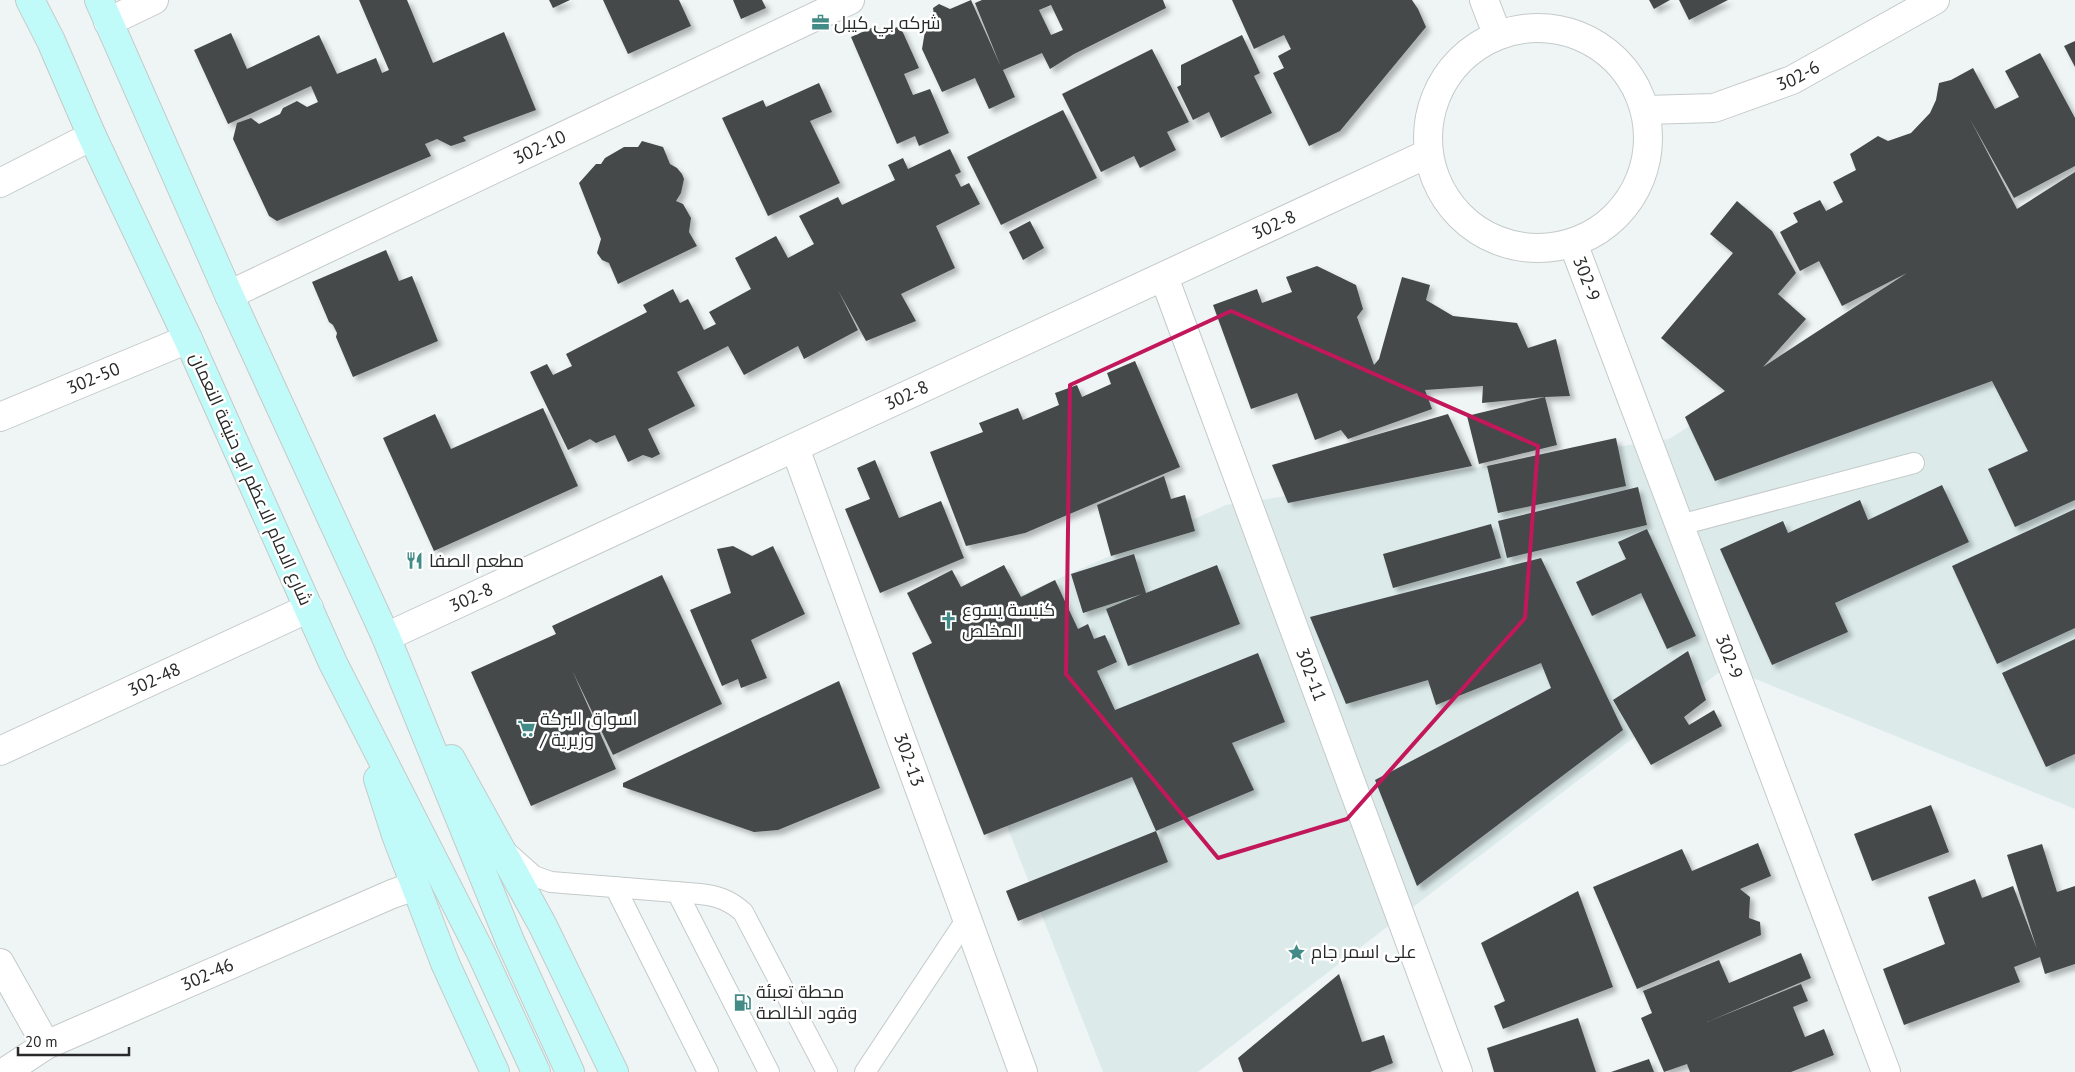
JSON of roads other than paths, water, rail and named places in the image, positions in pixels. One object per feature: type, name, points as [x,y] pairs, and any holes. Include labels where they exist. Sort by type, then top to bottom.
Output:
[{"type":"main road","name":"شارع الامام الاعظم ابو حنيفة النعمان","points":[[30,0],[51,41],[92,136],[188,339],[308,608],[481,953],[536,1072]]},
{"type":"main road","points":[[104,11],[229,296],[386,637],[510,941],[570,1072]]},
{"type":"main road","points":[[402,676],[542,924],[614,1072]]},
{"type":"main road","points":[[353,701],[396,835],[415,886],[445,963],[495,1072]]},
{"type":"street","points":[[104,11],[154,0]]},
{"type":"street","name":"302-10","points":[[229,296],[850,0]]},
{"type":"street","points":[[1484,0],[1497,34]]},
{"type":"street","name":"302-6","points":[[1646,110],[1714,108],[1792,80],[1935,0]]},
{"type":"street","points":[[1534,26],[1572,32],[1605,49],[1631,76],[1646,110],[1650,144],[1643,176],[1631,198],[1627,205],[1603,228],[1573,243],[1535,249],[1497,241],[1464,221],[1440,191],[1427,154],[1428,117],[1441,82],[1465,53],[1497,34],[1534,26]]},
{"type":"street","points":[[0,183],[92,136]]},
{"type":"street","name":"302-8","points":[[386,637],[1427,154]]},
{"type":"street","name":"302-9","points":[[1573,243],[1886,1072]]},
{"type":"street","name":"302-11","points":[[1164,277],[1458,1072]]},
{"type":"street","name":"302-50","points":[[0,418],[188,339]]},
{"type":"street","name":"302-13","points":[[795,448],[1023,1072]]},
{"type":"street","name":"302-48","points":[[0,751],[308,608]]},
{"type":"street","name":"302-46","points":[[5,1072],[46,1045],[392,894],[415,886]]},
{"type":"street","points":[[0,963],[46,1045]]},
{"type":"lane","points":[[1680,525],[1914,463]]},
{"type":"lane","points":[[500,847],[534,876],[551,882],[718,896],[732,903],[743,912],[827,1072]]},
{"type":"lane","points":[[615,887],[708,1072]]},
{"type":"lane","points":[[677,892],[769,1072]]},
{"type":"lane","points":[[865,1072],[966,920]]},
{"type":"place","name":"شركه بي كيبل","points":[[820,23]]},
{"type":"place","name":"مطعم الصفا","points":[[415,561]]},
{"type":"place","name":"كنيسة يسوع المخلص","points":[[948,620]]},
{"type":"place","name":"اسواق البركة / وزيرية","points":[[526,729]]},
{"type":"place","name":"علی اسمر جام","points":[[1297,952]]},
{"type":"place","name":"محطة تعبئة وقود الخالصة","points":[[742,1002]]}]
